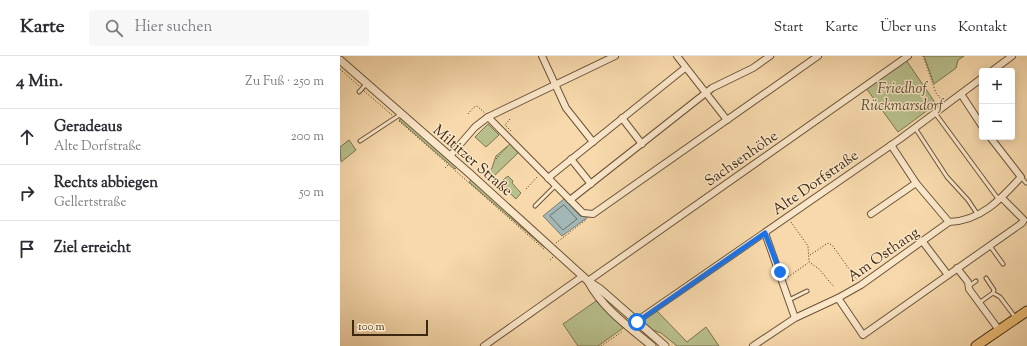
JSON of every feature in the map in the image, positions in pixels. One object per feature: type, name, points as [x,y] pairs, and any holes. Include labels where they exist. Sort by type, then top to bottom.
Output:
[{"type":"main road","points":[[975,346],[998,328],[1027,311]]},
{"type":"street","points":[[542,56],[566,108],[593,142]]},
{"type":"street","points":[[450,156],[475,127],[488,116],[615,56]]},
{"type":"street","points":[[677,56],[727,120]]},
{"type":"street","points":[[570,200],[705,93],[724,81],[757,66],[770,56]]},
{"type":"street","points":[[488,116],[583,213],[593,214],[818,56]]},
{"type":"street","name":"Sachsenhöhe","points":[[484,346],[586,279],[908,56]]},
{"type":"street","points":[[996,68],[1012,56]]},
{"type":"street","name":"Miltitzer Straße","points":[[340,60],[364,86],[450,156],[550,249],[600,289],[665,346]]},
{"type":"street","points":[[548,178],[685,68]]},
{"type":"street","name":"Alte Dorfstraße","points":[[641,318],[891,145],[979,80]]},
{"type":"street","points":[[961,94],[979,121]]},
{"type":"street","points":[[622,118],[642,144]]},
{"type":"street","points":[[992,140],[1021,177]]},
{"type":"street","points":[[891,145],[916,183],[949,222]]},
{"type":"street","points":[[571,159],[590,184]]},
{"type":"street","name":"Am Osthang","points":[[752,346],[795,318],[838,298],[861,285],[949,222],[963,221],[978,215],[1000,199],[1021,177]]},
{"type":"street","points":[[871,214],[916,183]]},
{"type":"street","points":[[838,298],[863,335],[1026,220],[1000,199]]},
{"type":"street","points":[[765,233],[795,318]]},
{"type":"street","points":[[923,242],[948,275]]},
{"type":"street","points":[[957,268],[979,303],[998,328]]},
{"type":"street","name":"Miltitzer Straße","points":[[586,279],[596,294],[629,327],[652,346]]},
{"type":"lane","points":[[359,92],[364,86]]},
{"type":"lane","points":[[936,113],[1000,199]]},
{"type":"lane","points":[[360,141],[399,116]]},
{"type":"lane","points":[[915,128],[947,177],[968,200],[978,215]]},
{"type":"lane","points":[[1021,177],[1026,183]]},
{"type":"lane","points":[[535,206],[556,185]]},
{"type":"lane","points":[[990,246],[1003,264]]},
{"type":"lane","points":[[986,278],[994,290],[993,293]]},
{"type":"lane","points":[[969,286],[976,281]]},
{"type":"lane","points":[[789,300],[800,296],[807,291]]},
{"type":"lane","points":[[979,303],[993,293]]},
{"type":"lane","points":[[993,293],[1000,297],[1015,319]]},
{"type":"path","points":[[923,56],[936,93],[946,106]]},
{"type":"path","points":[[340,69],[364,86],[399,116],[544,250],[550,249],[593,214]]},
{"type":"path","points":[[468,114],[474,107],[477,106],[488,116]]},
{"type":"path","points":[[510,119],[505,124],[512,132]]},
{"type":"path","points":[[496,159],[511,144]]},
{"type":"path","points":[[526,188],[542,172]]},
{"type":"path","points":[[788,277],[808,262],[809,255],[808,246],[790,221]]},
{"type":"path","points":[[809,255],[828,243],[832,245],[861,285]]},
{"type":"path","points":[[550,249],[555,256]]},
{"type":"path","points":[[808,262],[819,269],[834,287]]},
{"type":"path","points":[[601,346],[629,327]]},
{"type":"green space","points":[[924,56],[964,56],[958,60],[956,68],[934,84]]},
{"type":"green space","name":"Friedhof Rückmarsdorf","points":[[906,60],[936,104],[898,132],[866,88]]},
{"type":"green space","points":[[402,118],[457,167],[455,169],[399,120]]},
{"type":"green space","points":[[488,124],[499,135],[486,147],[475,137]]},
{"type":"green space","points":[[349,140],[356,150],[341,162],[340,147]]},
{"type":"green space","points":[[510,144],[519,152],[493,177],[489,172],[496,156]]},
{"type":"green space","points":[[508,176],[521,193],[516,199],[499,183]]},
{"type":"green space","points":[[471,180],[547,247],[544,247],[469,182]]},
{"type":"green space","points":[[596,301],[623,328],[598,346],[578,346],[563,324]]},
{"type":"green space","points":[[657,311],[687,342],[706,327],[719,346],[677,346],[661,333],[653,330],[642,321]]},
{"type":"water","points":[[564,199],[580,216],[588,217],[562,236],[543,216]]},
{"type":"route","points":[[637,322],[765,233],[780,272]]}]
